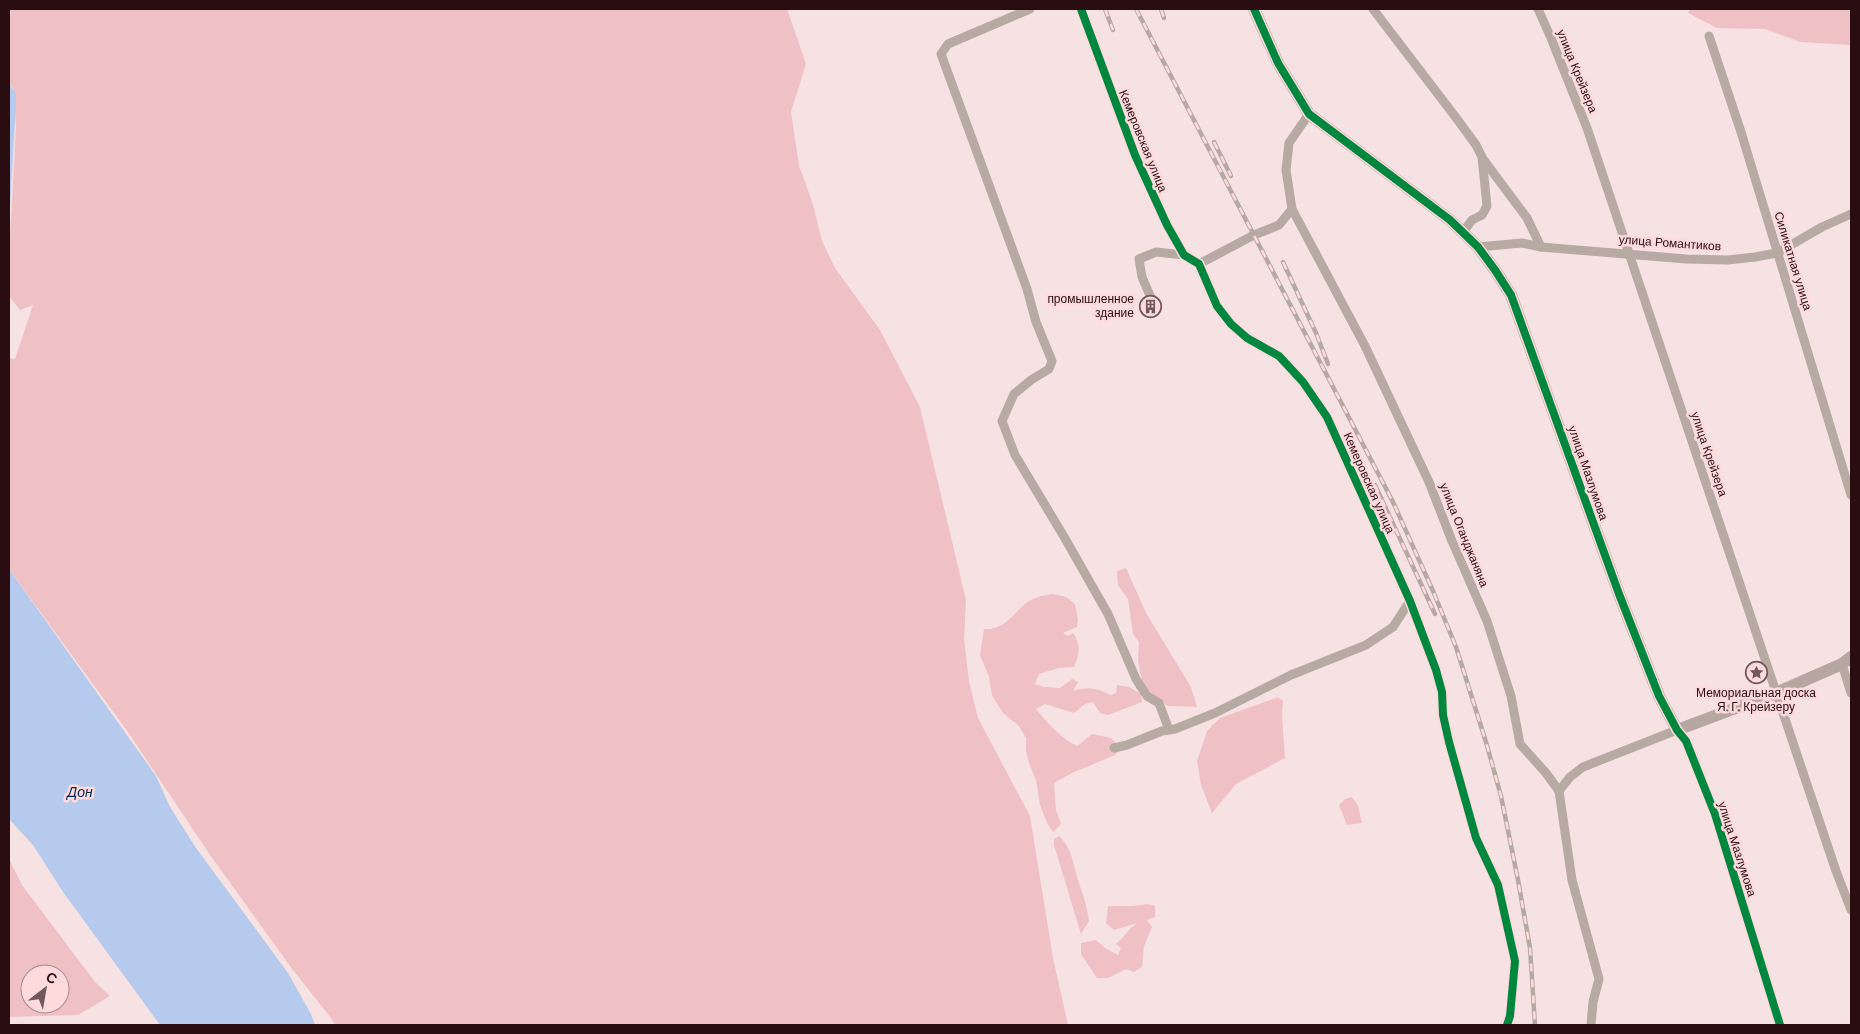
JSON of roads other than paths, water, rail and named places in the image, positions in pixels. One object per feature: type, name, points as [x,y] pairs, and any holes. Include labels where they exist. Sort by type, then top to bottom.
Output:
[{"type":"street","points":[[1030,9],[948,44],[942,54],[1027,290],[1036,322],[1052,360],[1049,369],[1031,380],[1014,394],[1002,421],[1015,455],[1108,614],[1136,679],[1147,696],[1159,703],[1169,730]]},
{"type":"street","name":"Кемеровская улица","points":[[1081,9],[1135,156],[1167,225],[1184,255],[1199,264],[1216,306],[1231,324],[1247,338],[1279,356],[1302,382],[1327,417],[1410,601],[1436,670],[1442,692],[1443,715],[1449,742],[1476,838],[1500,893],[1515,960],[1510,1016],[1507,1025]]},
{"type":"street","name":"улица Мазлумова","points":[[1254,9],[1278,63],[1309,114],[1399,181],[1463,232],[1495,270],[1511,295],[1619,594],[1659,696],[1689,748],[1715,814],[1780,1025]]},
{"type":"street","points":[[1373,9],[1476,145],[1482,157],[1527,218],[1541,247]]},
{"type":"street","name":"улица Крейзера","points":[[1538,9],[1587,128],[1836,871],[1851,910]]},
{"type":"street","name":"Силикатная улица","points":[[1709,36],[1741,132],[1851,495]]},
{"type":"street","name":"улица Оганджаняна","points":[[1309,114],[1290,143],[1286,170],[1292,209],[1365,346],[1429,482],[1487,622],[1511,696],[1520,744],[1559,791],[1572,880],[1598,979],[1592,1025]]},
{"type":"street","points":[[1463,232],[1472,220],[1482,215],[1487,206],[1482,157]]},
{"type":"street","points":[[1199,264],[1256,234],[1279,225],[1292,209]]},
{"type":"street","name":"улица Романтиков","points":[[1478,248],[1522,243],[1541,247],[1686,259],[1728,260],[1755,258],[1777,253],[1822,227],[1851,214]]},
{"type":"street","points":[[1151,298],[1142,277],[1139,259],[1156,252],[1184,255]]},
{"type":"street","points":[[1114,748],[1215,713],[1291,676],[1366,645],[1393,627],[1410,601]]},
{"type":"street","points":[[1559,791],[1570,777],[1583,767],[1776,693],[1846,660],[1851,693]]},
{"type":"water","points":[[9,83],[16,94],[16,102],[9,226]]},
{"type":"water","name":"Дон","points":[[9,569],[156,776],[170,807],[196,848],[288,973],[311,1014],[315,1025],[160,1025],[63,892],[33,845],[9,819]]},
{"type":"railway","points":[[1105,9],[1113,30]]},
{"type":"railway","points":[[1136,9],[1393,502],[1456,647],[1501,796],[1530,948],[1535,1025]]},
{"type":"railway","points":[[1161,9],[1164,18]]},
{"type":"railway","points":[[1214,142],[1231,176]]},
{"type":"railway","points":[[1283,262],[1316,333],[1328,364]]},
{"type":"railway","points":[[1375,485],[1435,614]]},
{"type":"place","name":"промышленное здание","points":[[1150,306]]},
{"type":"place","name":"Мемориальная доска Я. Г. Крейзеру","points":[[1756,672]]}]
